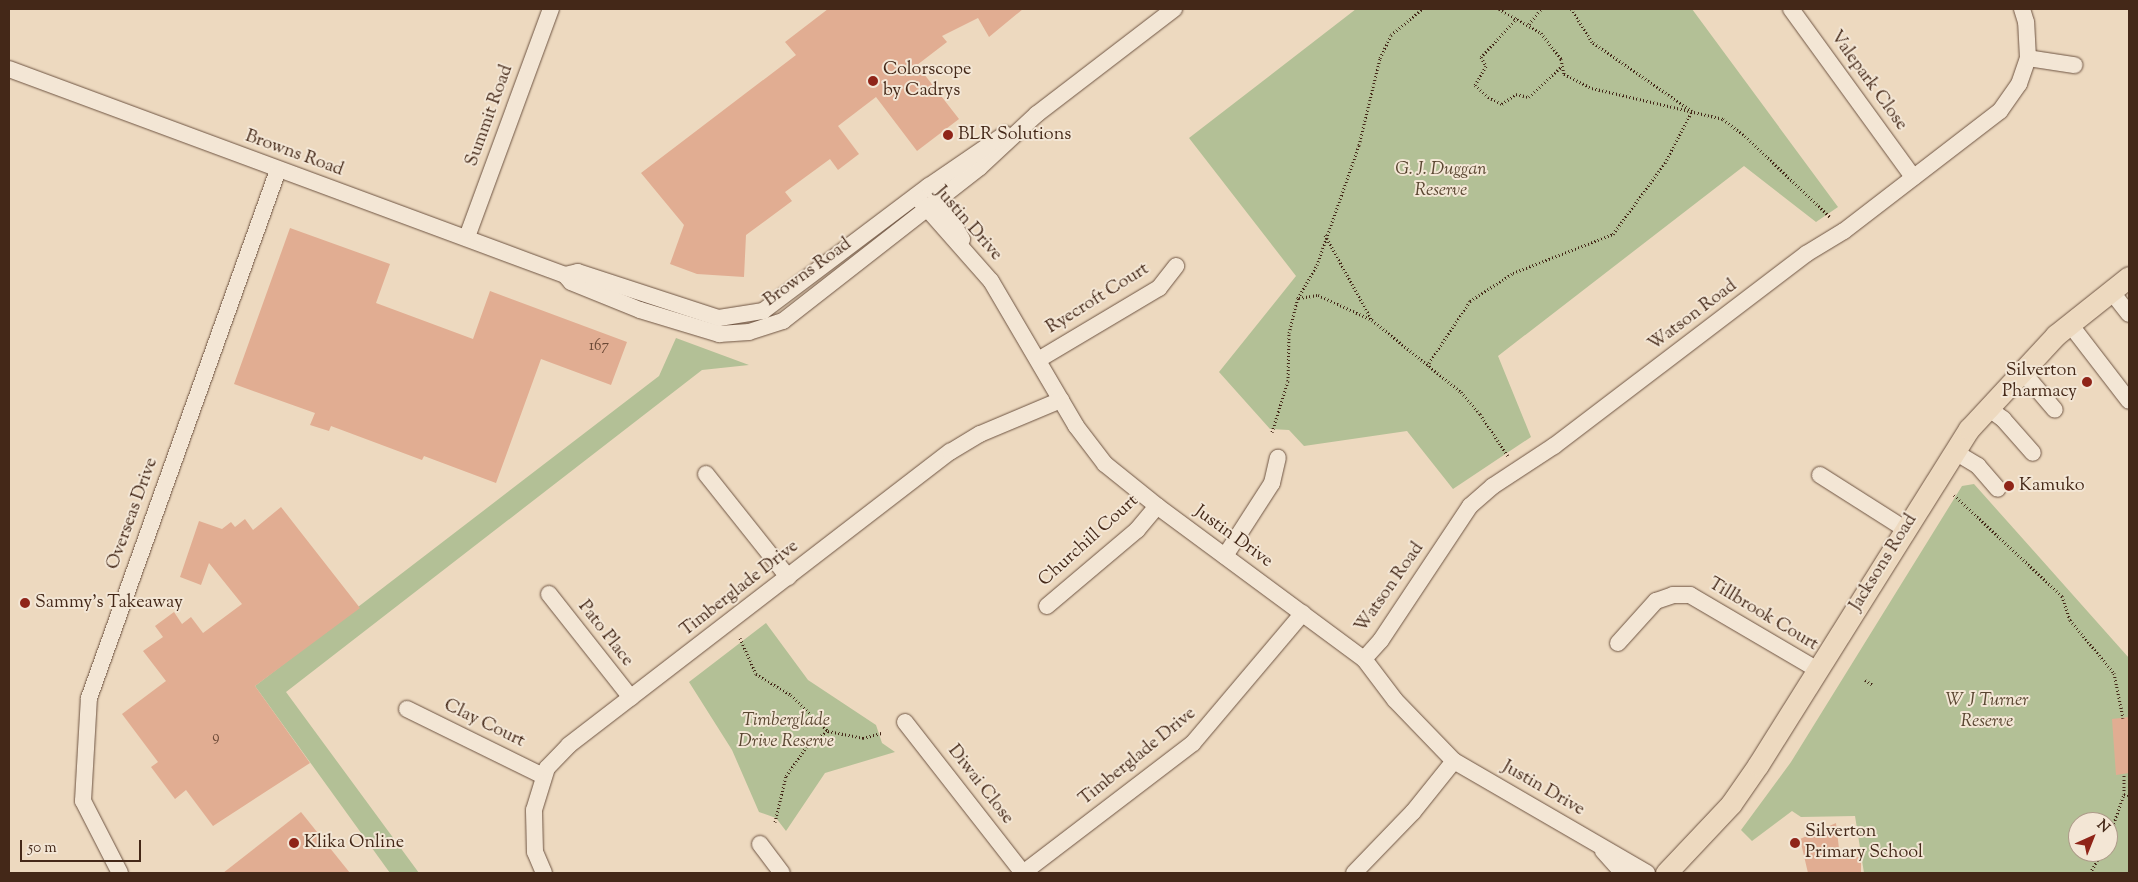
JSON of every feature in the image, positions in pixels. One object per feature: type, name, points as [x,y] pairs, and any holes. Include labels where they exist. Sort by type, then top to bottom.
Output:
[{"type":"main road","name":"Jacksons Road","points":[[1666,873],[1731,804],[1818,670],[1905,529],[1955,452],[1988,408],[2021,370],[2069,323],[2129,277]]},
{"type":"street","name":"Summit Road","points":[[466,238],[551,9]]},
{"type":"street","name":"Browns Road","points":[[9,69],[278,170],[565,274],[578,272],[719,318],[763,311],[923,191],[1037,114],[1174,9]]},
{"type":"street","name":"Valepark Close","points":[[1790,9],[1913,177]]},
{"type":"street","name":"Watson Road","points":[[1364,660],[1381,640],[1470,506],[1493,486],[1554,446],[2000,111],[2018,84],[2028,58],[2026,22],[2022,9]]},
{"type":"street","points":[[2028,58],[2074,65]]},
{"type":"street","name":"Browns Road","points":[[565,274],[571,282],[719,334],[749,332],[783,321],[979,168],[1037,114]]},
{"type":"street","name":"Overseas Drive","points":[[120,873],[83,801],[88,698],[278,170]]},
{"type":"street","name":"Justin Drive","points":[[923,191],[991,281],[1061,400],[1105,464],[1157,506],[1364,660],[1395,700],[1454,761],[1647,873]]},
{"type":"street","name":"Ryecroft Court","points":[[1038,360],[1159,288],[1176,266]]},
{"type":"street","points":[[2111,291],[2129,314]]},
{"type":"street","points":[[2069,323],[2129,401]]},
{"type":"street","points":[[2021,370],[2055,410]]},
{"type":"street","name":"Timberglade Drive","points":[[544,873],[535,852],[532,828],[534,810],[543,776],[554,759],[569,745],[962,443],[1061,400]]},
{"type":"street","points":[[1988,408],[2003,419],[2033,453]]},
{"type":"street","points":[[1955,452],[1978,466],[1998,489]]},
{"type":"street","points":[[1225,556],[1272,483],[1278,458]]},
{"type":"street","points":[[706,474],[788,577]]},
{"type":"street","points":[[1820,475],[1905,529]]},
{"type":"street","name":"Churchill Court","points":[[1047,606],[1137,530],[1157,506]]},
{"type":"street","name":"Pato Place","points":[[549,594],[631,698]]},
{"type":"street","name":"Tillbrook Court","points":[[1618,643],[1656,601],[1673,595],[1690,595],[1818,670]]},
{"type":"street","name":"Timberglade Drive","points":[[1023,873],[1193,743],[1303,613]]},
{"type":"street","name":"Clay Court","points":[[407,709],[543,776]]},
{"type":"street","name":"Diwai Close","points":[[905,722],[1023,873]]},
{"type":"street","points":[[1354,873],[1401,826],[1454,761]]},
{"type":"street","name":"Justin Drive","points":[[1594,842],[1623,873]]},
{"type":"street","points":[[760,844],[782,873]]},
{"type":"path","points":[[1272,432],[1288,381],[1290,333],[1298,298],[1316,265],[1359,145],[1380,58],[1391,35],[1422,9]]},
{"type":"path","points":[[1499,9],[1529,24],[1541,33],[1562,65],[1564,74],[1592,88],[1723,119],[1745,136],[1830,217]]},
{"type":"path","points":[[1529,24],[1540,9]]},
{"type":"path","points":[[1571,9],[1592,42],[1692,111]]},
{"type":"path","points":[[1517,18],[1481,56],[1486,66],[1475,85],[1488,98],[1502,104],[1516,94],[1530,97],[1562,65]]},
{"type":"path","points":[[1427,366],[1470,301],[1513,273],[1612,234],[1665,163],[1692,111]]},
{"type":"path","points":[[1325,236],[1372,320]]},
{"type":"path","points":[[1298,298],[1318,295],[1372,320],[1461,392],[1480,414],[1508,456]]},
{"type":"path","points":[[1954,494],[2062,596],[2070,620],[2114,673],[2123,718]]},
{"type":"path","points":[[740,638],[756,674],[791,695],[828,731],[863,738],[882,733]]},
{"type":"path","points":[[1865,680],[1873,685]]},
{"type":"path","points":[[775,822],[786,776],[809,743],[828,731]]},
{"type":"path","points":[[2118,812],[2124,794],[2124,774]]},
{"type":"path","points":[[2124,794],[2129,795]]},
{"type":"path","points":[[2090,873],[2096,862]]},
{"type":"green space","name":"G. J. Duggan Reserve","points":[[1356,9],[1692,9],[1838,207],[1816,222],[1744,166],[1498,356],[1531,437],[1453,489],[1407,431],[1304,446],[1289,430],[1270,429],[1219,372],[1296,276],[1189,138]]},
{"type":"green space","points":[[676,338],[749,365],[702,370],[286,692],[419,873],[390,873],[255,686],[659,376]]},
{"type":"green space","name":"W J Turner Reserve","points":[[1974,484],[2129,658],[2129,873],[1864,873],[1855,816],[1801,817],[1792,811],[1752,841],[1741,830],[1791,762],[1962,486]]},
{"type":"green space","name":"Timberglade Drive Reserve","points":[[766,623],[808,680],[876,725],[882,743],[895,752],[825,773],[786,831],[776,818],[759,812],[732,750],[689,682]]},
{"type":"building","points":[[828,9],[1023,9],[989,37],[978,18],[942,36],[947,42],[917,65],[959,119],[917,151],[876,97],[838,126],[859,154],[838,170],[830,159],[785,192],[792,201],[746,235],[744,277],[697,274],[670,264],[684,225],[641,173],[796,55],[785,42]]},
{"type":"building","points":[[290,228],[390,264],[376,303],[473,339],[490,291],[627,342],[611,385],[541,359],[496,483],[424,456],[422,460],[331,426],[329,431],[310,425],[315,413],[234,384]]},
{"type":"building","points":[[281,507],[360,608],[255,686],[310,763],[213,826],[186,790],[175,799],[151,767],[158,762],[122,714],[166,681],[143,651],[163,637],[155,626],[174,612],[182,624],[191,617],[203,633],[242,604],[209,563],[201,585],[180,577],[199,521],[222,529],[231,522],[235,527],[245,519],[253,530]]},
{"type":"building","points":[[2129,717],[2129,773],[2116,775],[2112,719]]},
{"type":"building","name":"Klika Online","points":[[301,812],[350,873],[223,873]]},
{"type":"building","points":[[1836,823],[1840,857],[1861,857],[1861,873],[1808,873],[1800,839]]},
{"type":"place","name":"Colorscope by Cadrys","points":[[873,81]]},
{"type":"place","name":"BLR Solutions","points":[[948,135]]},
{"type":"place","name":"Silverton Pharmacy","points":[[2087,382]]},
{"type":"place","name":"Kamuko","points":[[2009,486]]},
{"type":"place","name":"Sammy's Takeaway","points":[[25,603]]},
{"type":"place","name":"Klika Online","points":[[294,843]]},
{"type":"place","name":"Silverton Primary School","points":[[1795,843]]}]
